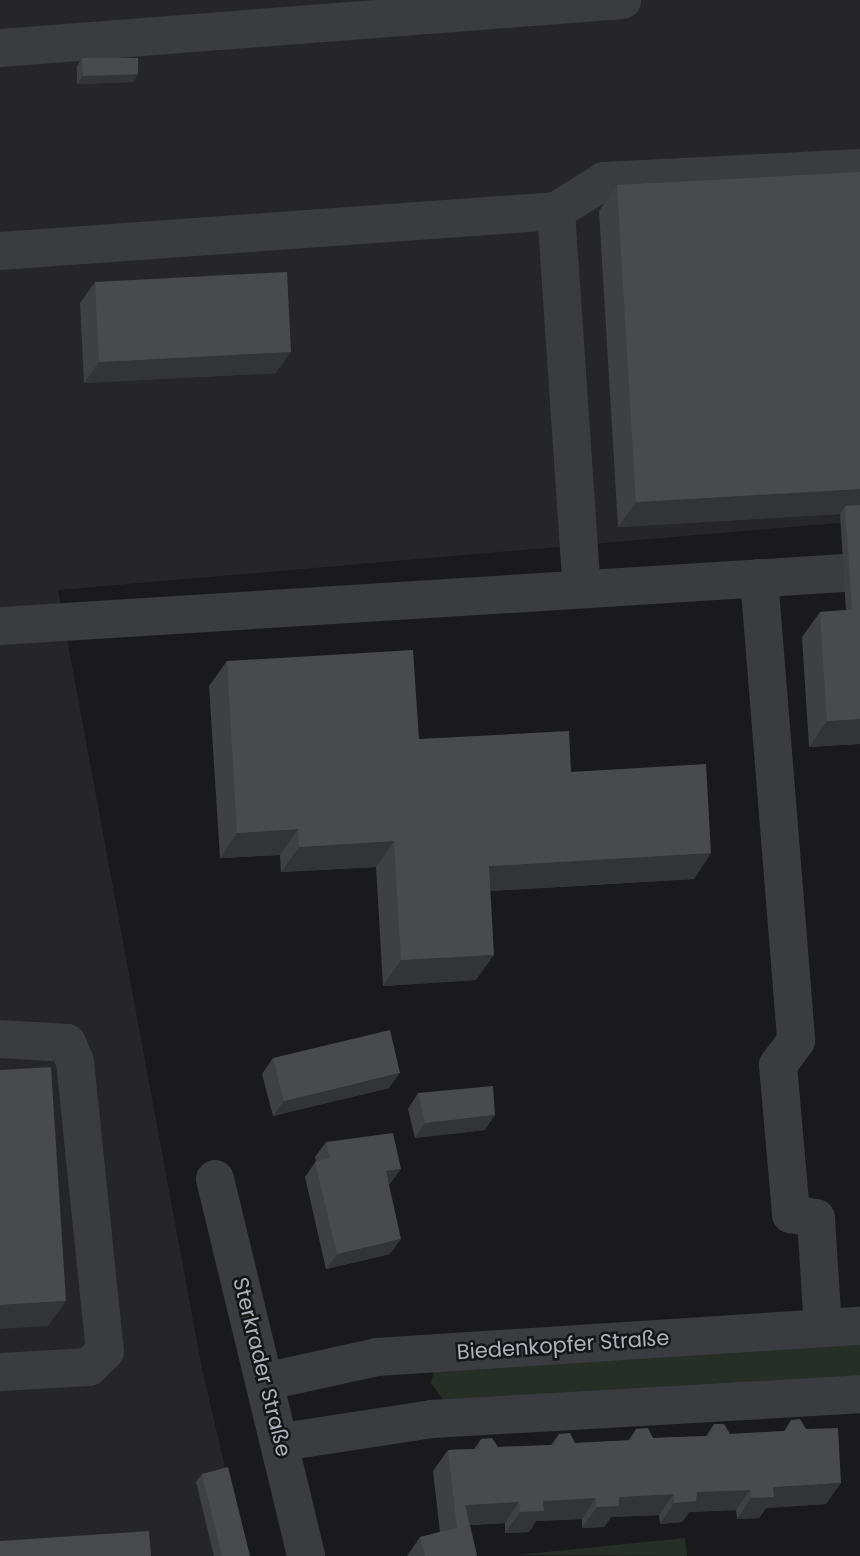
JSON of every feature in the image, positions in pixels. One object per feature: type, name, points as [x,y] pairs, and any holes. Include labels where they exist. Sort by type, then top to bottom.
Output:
[{"type":"street","points":[[0,48],[622,0]]},
{"type":"street","points":[[0,251],[556,211],[604,181],[860,168]]},
{"type":"street","points":[[556,211],[582,588]]},
{"type":"street","points":[[0,626],[860,572]]},
{"type":"street","points":[[759,578],[796,1041],[778,1065],[791,1214],[816,1218],[822,1328]]},
{"type":"street","points":[[0,1039],[67,1043],[75,1062],[105,1351],[89,1367],[0,1371]]},
{"type":"street","name":"Sterkrader Straße","points":[[215,1179],[268,1381],[306,1556]]},
{"type":"street","name":"Biedenkopfer Straße","points":[[268,1381],[377,1357],[860,1326]]},
{"type":"street","points":[[282,1443],[432,1419],[860,1394]]},
{"type":"shaded area","points":[[0,0],[860,0],[860,521],[58,590],[202,1369],[246,1556],[0,1556]]},
{"type":"shaded area","points":[[860,1336],[860,1376],[444,1401],[431,1383],[434,1371]]},
{"type":"shaded area","points":[[685,1538],[687,1556],[517,1555]]},
{"type":"building","points":[[82,58],[138,58],[138,74],[83,76]]},
{"type":"building","points":[[860,172],[860,489],[636,502],[617,185]]},
{"type":"building","points":[[287,272],[291,352],[99,362],[95,282]]},
{"type":"building","points":[[860,505],[860,609],[852,610],[845,506]]},
{"type":"building","points":[[860,609],[860,719],[827,721],[820,612]]},
{"type":"building","points":[[413,650],[419,739],[569,731],[571,772],[706,764],[711,853],[489,866],[494,955],[401,960],[394,841],[299,847],[298,829],[237,833],[227,661]]},
{"type":"building","points":[[390,1030],[400,1073],[284,1101],[273,1058]]},
{"type":"building","points":[[51,1067],[66,1301],[0,1305],[0,1070]]},
{"type":"building","points":[[493,1086],[495,1115],[425,1123],[418,1093]]},
{"type":"building","points":[[393,1133],[401,1169],[386,1171],[401,1239],[337,1254],[315,1162],[330,1158],[326,1142]]},
{"type":"building","points":[[800,1419],[806,1429],[838,1428],[841,1483],[773,1487],[774,1497],[751,1498],[750,1490],[697,1492],[696,1501],[674,1503],[674,1494],[619,1497],[619,1506],[597,1507],[596,1498],[543,1501],[544,1511],[520,1512],[519,1502],[465,1505],[477,1556],[425,1556],[420,1537],[457,1528],[448,1450],[478,1449],[481,1439],[492,1438],[498,1447],[554,1445],[559,1434],[570,1433],[575,1443],[631,1440],[636,1429],[648,1428],[653,1438],[709,1436],[714,1424],[724,1424],[730,1434],[786,1431],[791,1420]]},
{"type":"building","points":[[228,1467],[250,1556],[222,1556],[202,1474]]},
{"type":"building","points":[[149,1531],[151,1556],[0,1556],[0,1541]]}]
